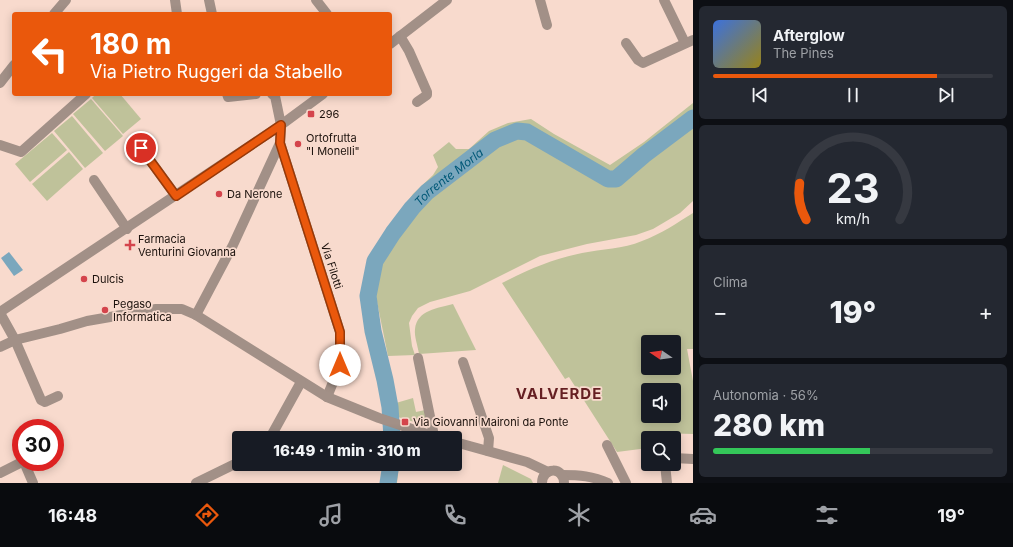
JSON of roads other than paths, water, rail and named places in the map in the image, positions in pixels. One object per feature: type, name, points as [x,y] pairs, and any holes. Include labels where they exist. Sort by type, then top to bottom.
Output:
[{"type":"street","points":[[56,12],[66,0]]},
{"type":"street","points":[[175,0],[177,12]]},
{"type":"street","points":[[209,0],[212,12]]},
{"type":"street","points":[[392,42],[447,0]]},
{"type":"street","points":[[540,0],[547,25]]},
{"type":"street","points":[[626,43],[640,62],[643,63],[689,42],[664,0]]},
{"type":"street","points":[[317,1],[325,12]]},
{"type":"street","points":[[400,36],[409,51],[428,95],[417,102]]},
{"type":"street","points":[[0,83],[12,68]]},
{"type":"street","points":[[0,145],[21,152],[84,96]]},
{"type":"street","points":[[228,96],[237,96]]},
{"type":"street","points":[[196,315],[233,245],[280,143],[281,125],[275,96]]},
{"type":"street","points":[[58,396],[45,402],[41,400],[15,340],[0,313],[281,125],[320,96]]},
{"type":"street","name":"Via Filotti","points":[[280,143],[340,332],[340,365],[327,397]]},
{"type":"street","points":[[141,148],[176,196]]},
{"type":"street","points":[[94,180],[127,228]]},
{"type":"street","points":[[0,347],[15,340],[87,321],[156,309],[182,309],[196,315],[327,397],[379,418],[418,431]]},
{"type":"street","points":[[418,358],[435,431]]},
{"type":"street","points":[[463,362],[489,438],[488,452]]},
{"type":"street","points":[[274,431],[301,382]]},
{"type":"street","points":[[462,444],[527,462],[544,478],[553,470],[558,472],[565,480],[578,480],[597,483]]},
{"type":"street","points":[[607,445],[626,483]]},
{"type":"street","points":[[681,458],[693,459]]},
{"type":"street","points":[[196,483],[232,465]]},
{"type":"street","points":[[0,473],[12,467]]},
{"type":"street","points":[[28,471],[34,483]]},
{"type":"street","points":[[666,471],[667,483]]},
{"type":"street","points":[[565,480],[583,475],[598,478],[608,483]]},
{"type":"water","points":[[9,252],[23,270],[14,276],[1,258]]},
{"type":"waterway","name":"Torrente Morla","points":[[392,431],[390,407],[373,331],[368,296],[375,261],[393,233],[412,208],[427,192],[495,140],[517,131],[527,132],[608,179],[616,179],[644,155],[693,118]]},
{"type":"waterway","name":"Torrente Morla","points":[[388,483],[390,471]]},
{"type":"place","name":"296","points":[[311,114]]},
{"type":"place","name":"Ortofrutta \"I Monelli\"","points":[[298,144]]},
{"type":"place","name":"Da Nerone","points":[[219,194]]},
{"type":"place","name":"Farmacia Venturini Giovanna","points":[[130,245]]},
{"type":"place","name":"Dulcis","points":[[84,279]]},
{"type":"place","name":"Pegaso Informatica","points":[[105,310]]},
{"type":"place","name":"Via Giovanni Maironi da Ponte","points":[[405,422]]},
{"type":"district","name":"VALVERDE","points":[[559,393]]}]
